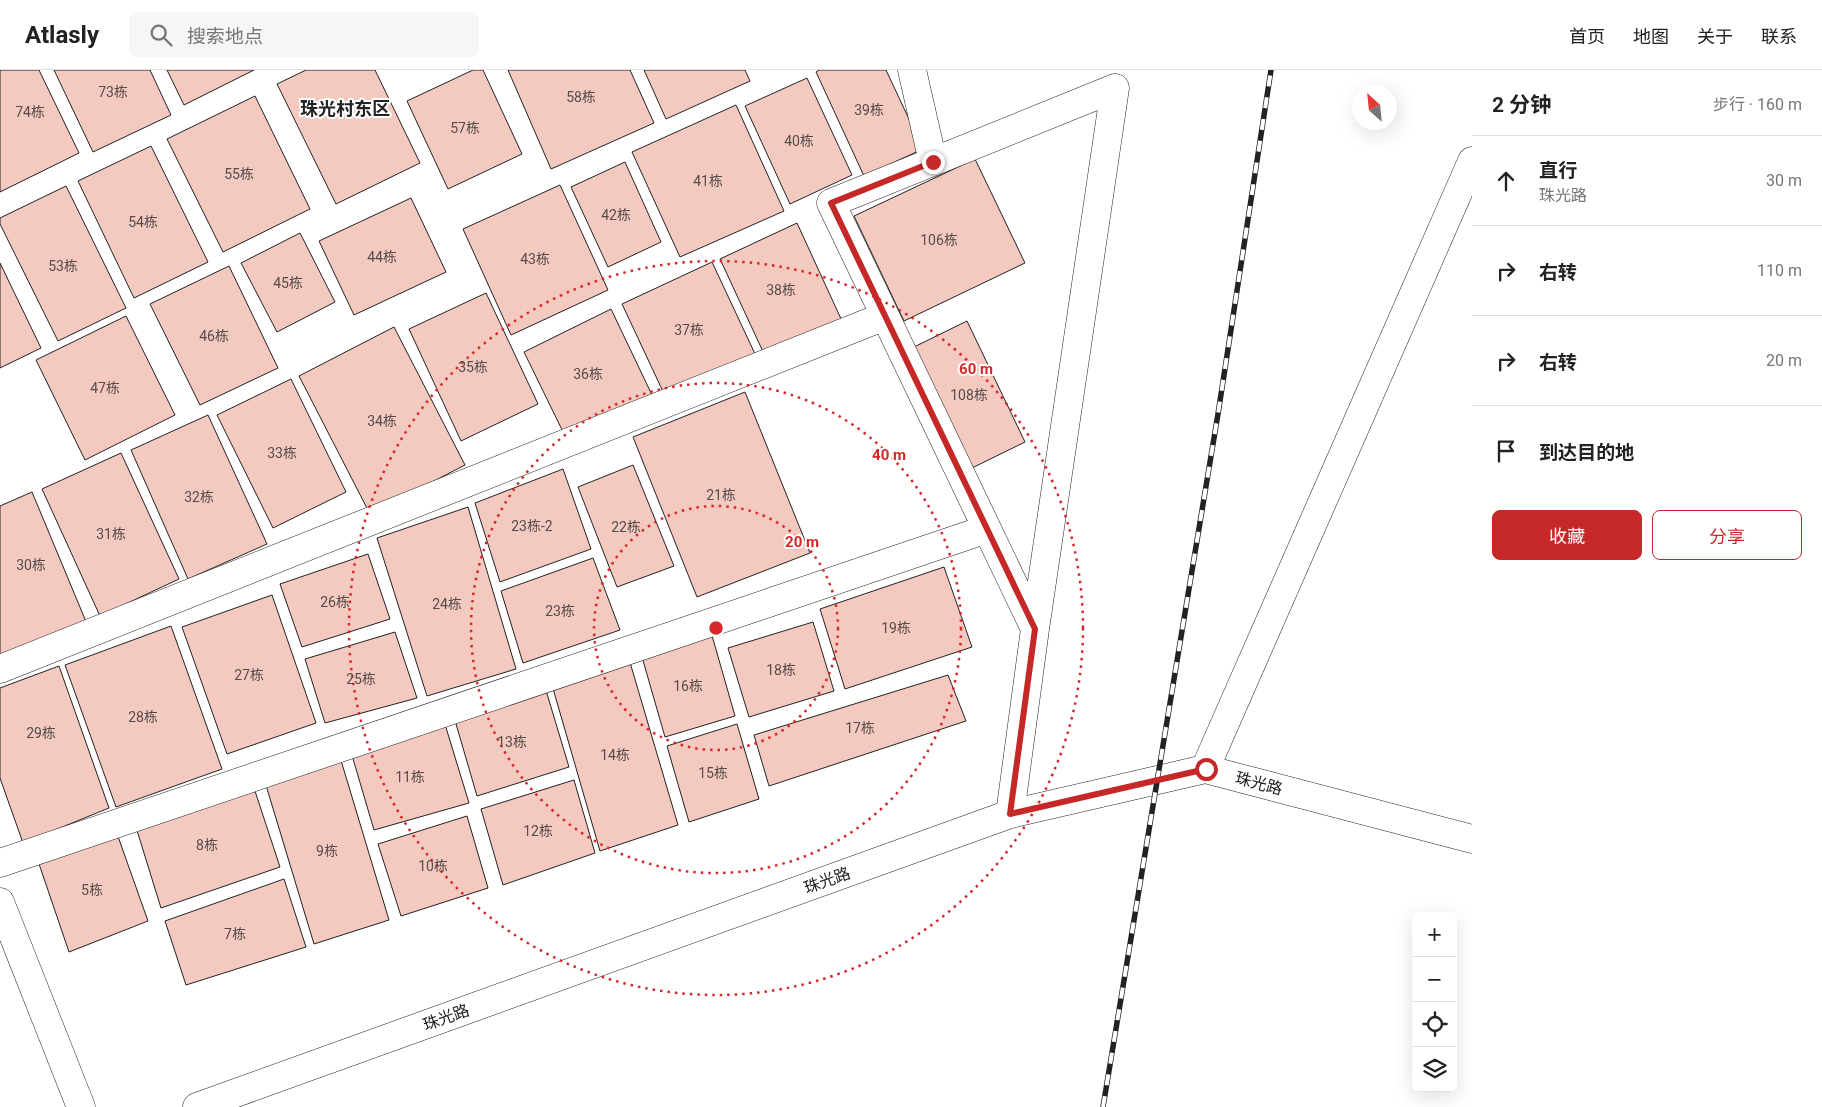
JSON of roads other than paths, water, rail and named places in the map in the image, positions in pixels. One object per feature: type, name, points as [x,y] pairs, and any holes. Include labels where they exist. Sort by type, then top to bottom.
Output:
[{"type":"street","points":[[912,70],[933,162]]},
{"type":"street","points":[[1010,814],[1035,629],[1115,88],[831,203],[1035,629]]},
{"type":"street","points":[[1206,769],[1472,160]]},
{"type":"street","points":[[0,669],[885,316]]},
{"type":"street","points":[[0,863],[987,529]]},
{"type":"street","name":"珠光路","points":[[197,1107],[1010,814],[1206,769],[1472,839]]},
{"type":"street","points":[[0,902],[81,1107]]},
{"type":"railway","points":[[1103,1107],[1218,414],[1271,70]]},
{"type":"district","name":"珠光村东区","points":[[345,109]]}]
